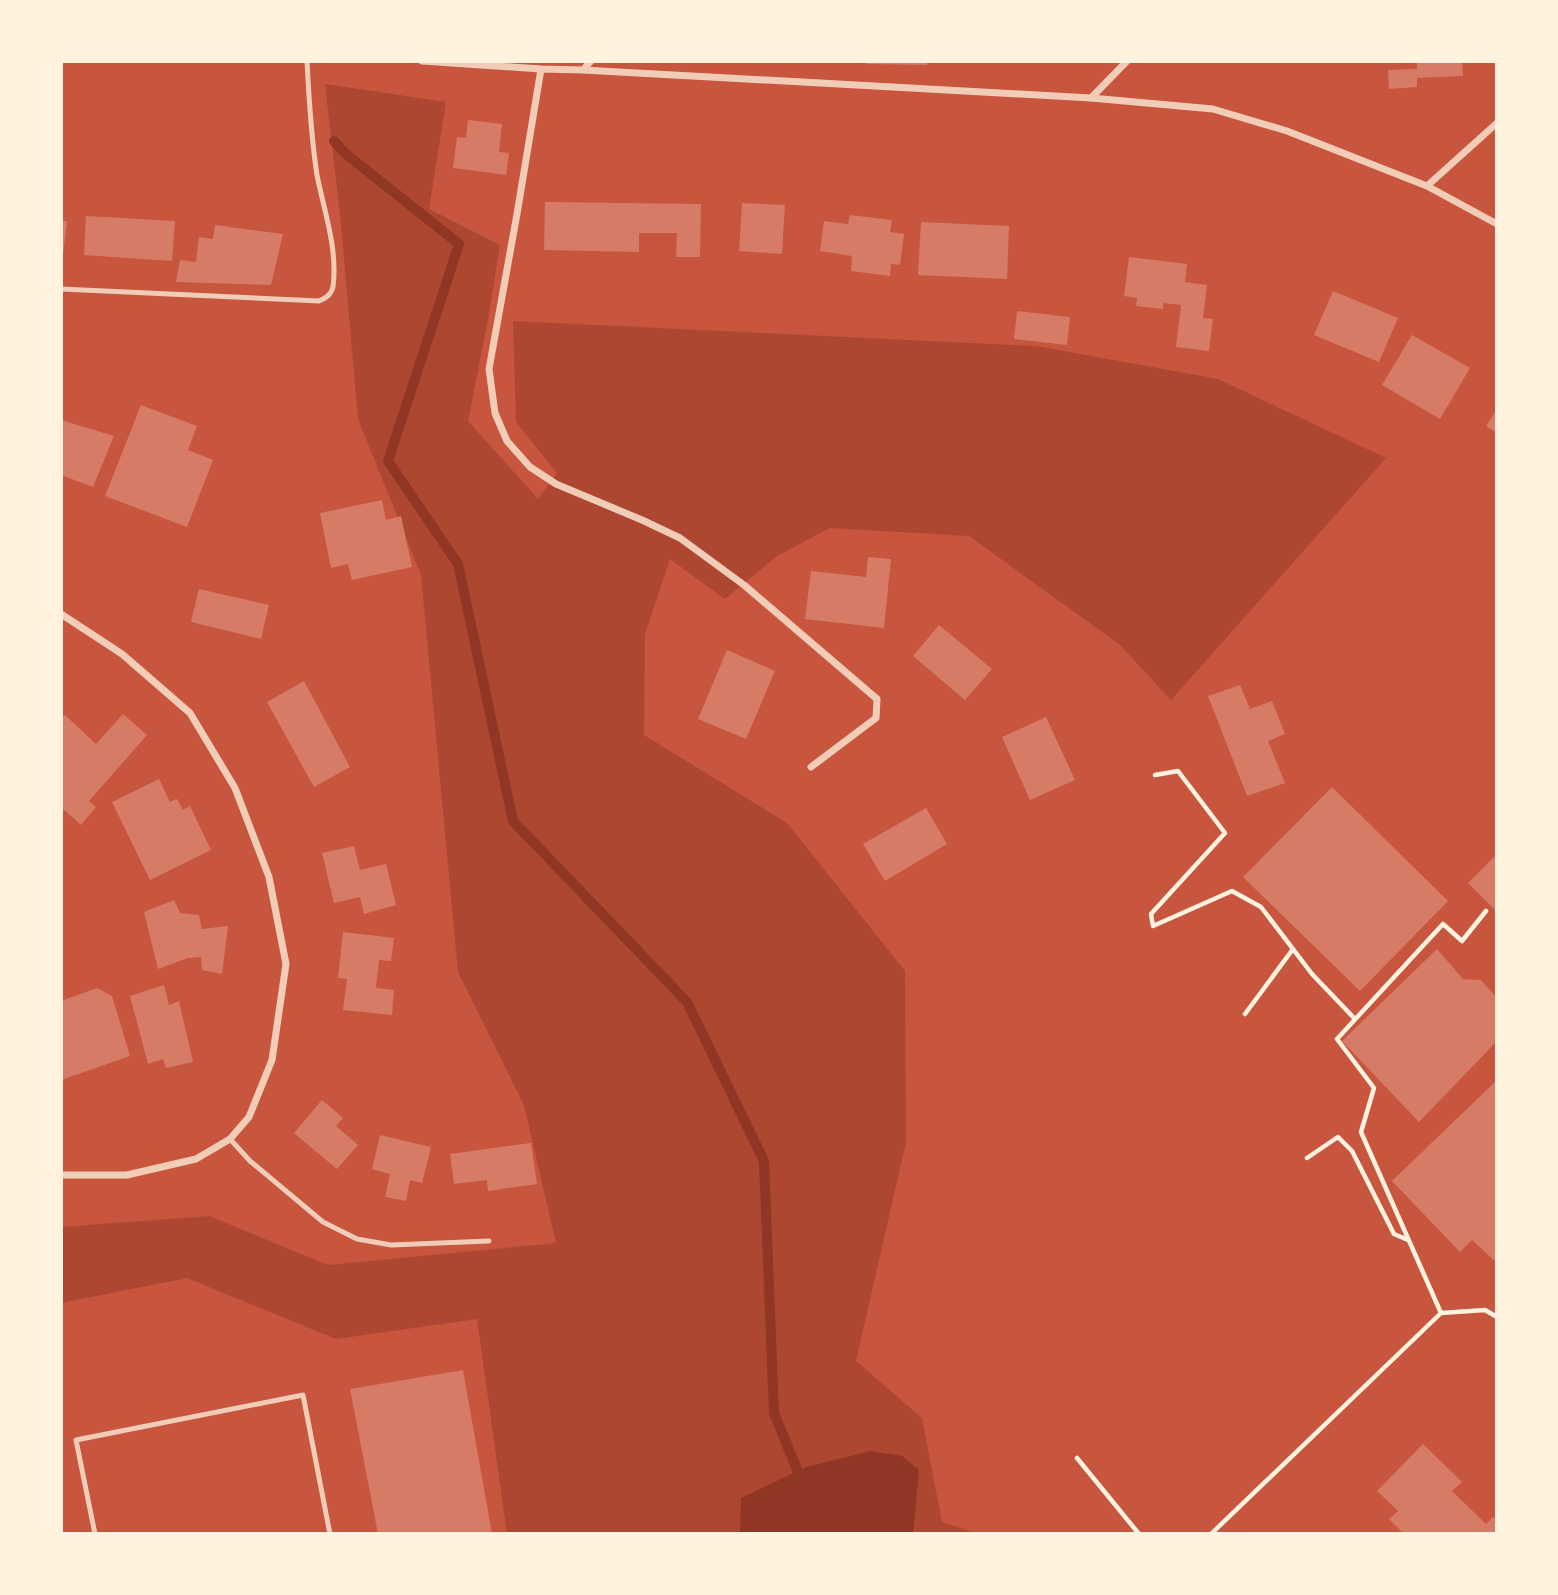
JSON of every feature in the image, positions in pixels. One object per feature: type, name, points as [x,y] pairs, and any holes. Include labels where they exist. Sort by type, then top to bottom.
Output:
[{"type":"street","points":[[422,61],[1090,98],[1213,109],[1287,131],[1427,186],[1497,224]]},
{"type":"street","points":[[583,70],[591,61]]},
{"type":"street","points":[[1090,98],[1128,61]]},
{"type":"street","points":[[541,69],[489,369],[495,413],[507,441],[530,467],[556,484],[680,538],[744,585],[877,699],[876,718],[811,767]]},
{"type":"street","points":[[1427,186],[1497,124]]},
{"type":"street","points":[[61,614],[122,654],[190,713],[235,788],[269,877],[286,964],[272,1060],[249,1117],[230,1139],[196,1159],[127,1175],[61,1175]]},
{"type":"lane","points":[[61,289],[319,301],[327,298],[332,290],[334,258],[310,124],[307,61]]},
{"type":"lane","points":[[230,1139],[250,1161],[323,1222],[358,1239],[391,1245],[489,1241]]},
{"type":"lane","points":[[94,1534],[76,1440],[303,1395],[330,1534]]},
{"type":"path","points":[[1155,775],[1178,771],[1225,833],[1151,914],[1153,926],[1232,891],[1261,907],[1311,974],[1355,1018]]},
{"type":"path","points":[[1441,1312],[1361,1132],[1374,1088],[1336,1039],[1443,924],[1462,941],[1486,911]]},
{"type":"path","points":[[1245,1014],[1293,949]]},
{"type":"path","points":[[1307,1158],[1338,1138],[1352,1151],[1394,1234],[1409,1240]]},
{"type":"path","points":[[1211,1534],[1441,1312],[1485,1310],[1497,1317]]},
{"type":"path","points":[[1077,1458],[1139,1534]]},
{"type":"shaded area","points":[[325,84],[446,102],[429,209],[500,245],[468,421],[538,499],[557,473],[516,422],[513,321],[1036,346],[1218,379],[1386,458],[1171,700],[1120,645],[969,536],[830,528],[777,556],[725,599],[670,559],[645,634],[644,735],[787,823],[905,971],[906,1142],[856,1361],[922,1418],[942,1522],[979,1534],[507,1534],[477,1319],[336,1339],[187,1278],[61,1303],[61,1227],[209,1216],[328,1265],[556,1243],[524,1105],[458,972],[421,575],[358,419],[341,224]]},
{"type":"shaded area","points":[[871,1451],[902,1456],[919,1470],[913,1534],[740,1534],[741,1498],[806,1467]]},
{"type":"building","points":[[867,61],[927,61],[927,65],[867,64]]},
{"type":"building","points":[[1417,61],[1462,61],[1463,76],[1417,78],[1417,87],[1389,89],[1388,70],[1417,69]]},
{"type":"building","points":[[468,120],[502,124],[499,152],[509,153],[506,175],[453,168],[457,137],[466,138]]},
{"type":"building","points":[[545,202],[701,204],[700,257],[676,257],[677,233],[639,233],[639,252],[544,250]]},
{"type":"building","points":[[742,203],[785,205],[782,254],[739,251]]},
{"type":"building","points":[[850,215],[892,220],[890,232],[904,234],[900,265],[891,264],[890,276],[851,271],[852,256],[820,251],[824,221],[848,224]]},
{"type":"building","points":[[86,216],[175,221],[172,261],[84,255]]},
{"type":"building","points":[[61,221],[67,221],[63,255],[61,255]]},
{"type":"building","points":[[921,222],[1009,226],[1007,279],[918,275]]},
{"type":"building","points":[[215,225],[283,234],[271,285],[176,282],[180,260],[196,262],[199,237],[213,239]]},
{"type":"building","points":[[1129,257],[1187,264],[1185,282],[1207,285],[1203,318],[1213,319],[1209,351],[1176,347],[1181,305],[1163,303],[1163,309],[1136,306],[1137,298],[1124,296]]},
{"type":"building","points":[[1333,291],[1398,318],[1379,362],[1314,335]]},
{"type":"building","points":[[1017,311],[1070,317],[1067,345],[1014,339]]},
{"type":"building","points":[[1412,335],[1470,368],[1440,419],[1382,385]]},
{"type":"building","points":[[141,405],[197,426],[188,450],[213,460],[187,527],[105,496]]},
{"type":"building","points":[[1497,409],[1497,433],[1486,426]]},
{"type":"building","points":[[61,420],[114,436],[93,487],[61,475]]},
{"type":"building","points":[[382,500],[386,520],[401,516],[412,567],[352,580],[348,564],[331,568],[320,513]]},
{"type":"building","points":[[868,557],[891,559],[884,628],[805,619],[811,571],[866,577]]},
{"type":"building","points":[[199,589],[269,605],[261,639],[191,622]]},
{"type":"building","points":[[939,625],[992,669],[965,700],[913,656]]},
{"type":"building","points":[[727,650],[775,671],[746,739],[698,719]]},
{"type":"building","points":[[304,681],[350,767],[314,787],[267,702]]},
{"type":"building","points":[[1240,685],[1250,709],[1272,701],[1285,734],[1268,741],[1285,783],[1247,796],[1208,696]]},
{"type":"building","points":[[123,714],[147,735],[89,801],[96,807],[81,825],[61,807],[61,719],[65,715],[96,744]]},
{"type":"building","points":[[1046,717],[1075,780],[1030,800],[1002,737]]},
{"type":"building","points":[[159,779],[170,802],[177,799],[183,810],[190,806],[211,850],[150,880],[112,802]]},
{"type":"building","points":[[1332,787],[1448,901],[1360,991],[1243,877]]},
{"type":"building","points":[[926,808],[947,844],[885,881],[863,844]]},
{"type":"building","points":[[354,846],[360,870],[386,864],[396,905],[364,914],[360,897],[334,903],[322,853]]},
{"type":"building","points":[[1497,854],[1497,912],[1468,883]]},
{"type":"building","points":[[174,900],[180,913],[199,915],[202,929],[228,926],[222,974],[202,970],[201,957],[188,958],[158,969],[144,912]]},
{"type":"building","points":[[343,932],[394,938],[391,961],[379,960],[376,988],[394,990],[392,1015],[343,1010],[347,979],[338,978]]},
{"type":"building","points":[[1437,949],[1463,979],[1481,980],[1497,998],[1497,1041],[1419,1122],[1342,1041]]},
{"type":"building","points":[[164,985],[169,1005],[179,1001],[193,1062],[166,1068],[163,1059],[148,1064],[130,996]]},
{"type":"building","points":[[97,988],[112,996],[130,1056],[61,1080],[61,1005],[64,1000]]},
{"type":"building","points":[[1497,1080],[1497,1263],[1472,1240],[1460,1252],[1392,1181]]},
{"type":"building","points":[[322,1100],[343,1118],[336,1126],[358,1145],[337,1169],[294,1133]]},
{"type":"building","points":[[380,1135],[431,1147],[422,1183],[410,1180],[406,1201],[385,1197],[390,1174],[372,1169]]},
{"type":"building","points":[[531,1143],[537,1184],[488,1191],[487,1180],[454,1184],[450,1154]]},
{"type":"building","points":[[463,1370],[492,1534],[378,1534],[350,1389]]},
{"type":"building","points":[[1423,1444],[1462,1482],[1452,1491],[1486,1524],[1493,1517],[1497,1520],[1497,1534],[1404,1534],[1389,1519],[1398,1511],[1377,1491]]},
{"type":"waterway","points":[[334,141],[346,154],[459,244],[388,461],[458,564],[513,821],[687,1002],[764,1161],[774,1413],[802,1482]]}]
